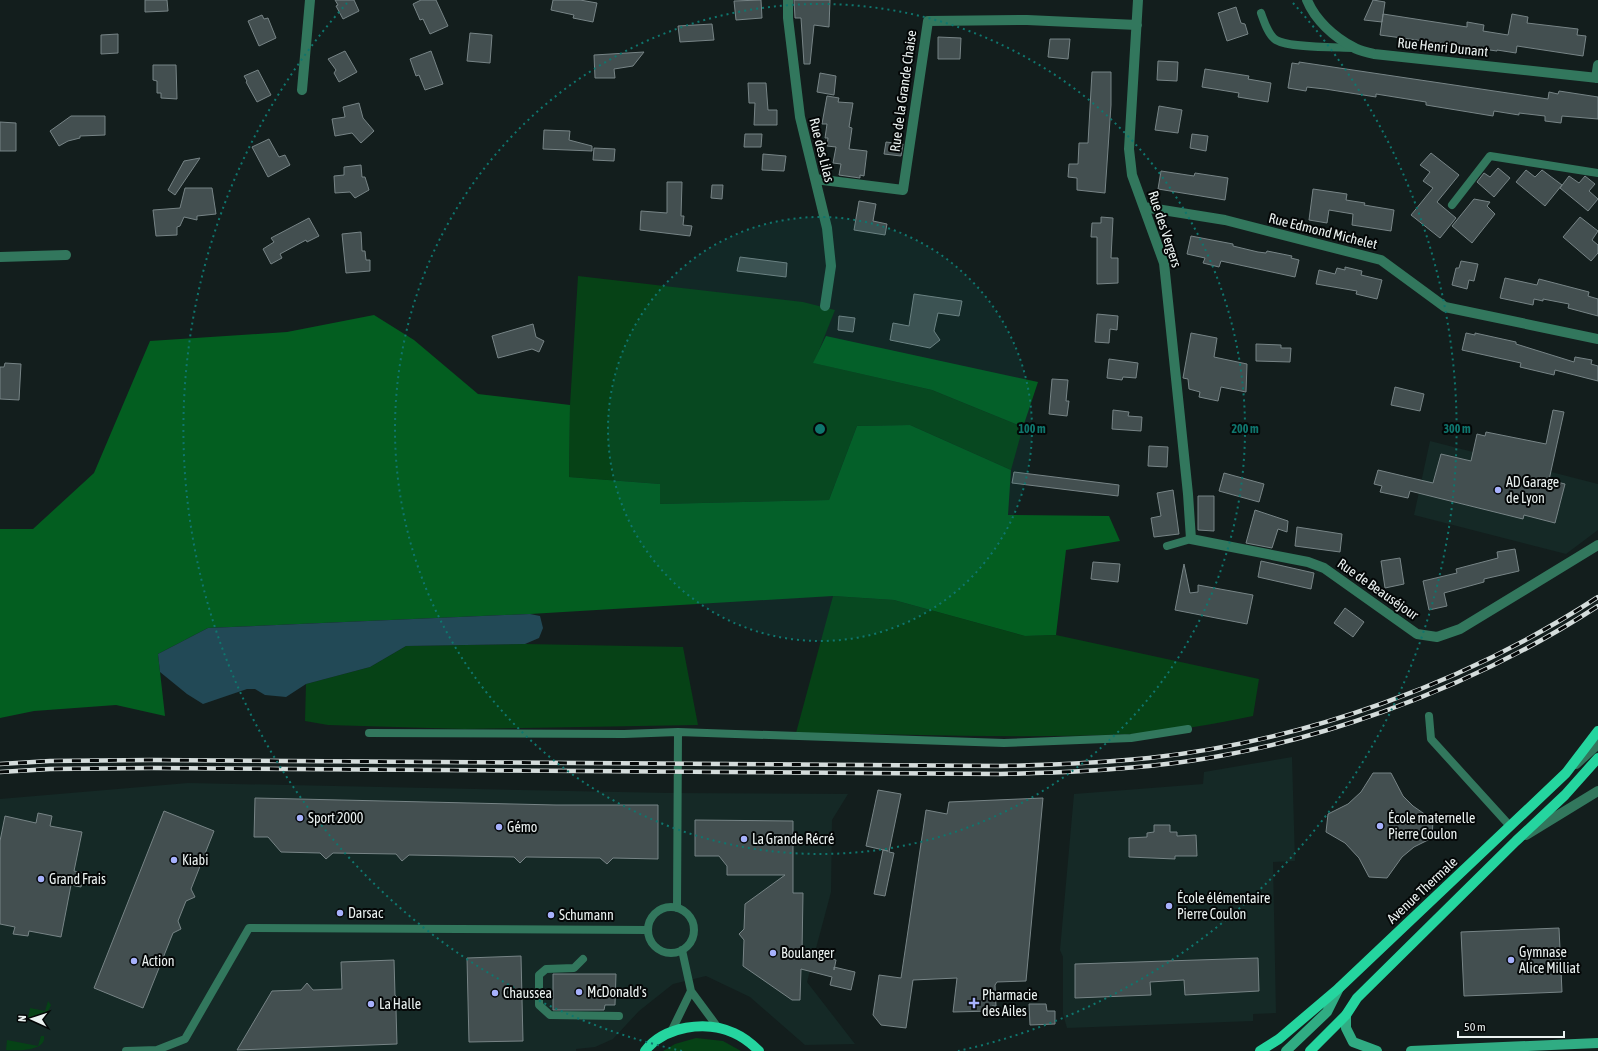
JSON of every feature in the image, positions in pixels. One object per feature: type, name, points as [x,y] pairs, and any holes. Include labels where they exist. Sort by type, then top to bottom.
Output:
[{"type":"main road","points":[[1566,773],[1598,731]]},
{"type":"main road","points":[[1310,1051],[1346,1015],[1357,998],[1516,841],[1565,795],[1598,758]]},
{"type":"main road","name":"Avenue Thermale","points":[[1260,1051],[1279,1039],[1338,988],[1566,773]]},
{"type":"main road","points":[[1286,1051],[1327,1012],[1338,988]]},
{"type":"main road","points":[[1346,1015],[1346,1028],[1353,1042],[1376,1051]]},
{"type":"main road","points":[[645,1051],[659,1038],[671,1032],[688,1027],[706,1026],[733,1033],[749,1042],[759,1051]]},
{"type":"main road","points":[[1411,1051],[1598,1043]]},
{"type":"street","points":[[302,90],[310,0]]},
{"type":"street","name":"Rue des Lilas","points":[[788,0],[788,18],[800,117],[827,228],[832,266],[825,306]]},
{"type":"street","name":"Rue des Vergers","points":[[1138,0],[1129,149],[1132,175],[1164,263],[1188,494],[1191,539]]},
{"type":"street","name":"Rue Henri Dunant","points":[[1307,0],[1310,7],[1324,26],[1354,48],[1374,54],[1597,78]]},
{"type":"street","name":"Rue de la Grande Chaise","points":[[815,179],[903,190],[928,21],[1027,20],[1136,24]]},
{"type":"street","points":[[1597,78],[1598,65]]},
{"type":"street","name":"Rue Edmond Michelet","points":[[1144,208],[1225,220],[1381,260],[1445,307],[1598,339]]},
{"type":"street","points":[[0,257],[66,255]]},
{"type":"street","name":"Rue de Beauséjour","points":[[1191,539],[1308,562],[1324,568],[1417,634],[1437,637],[1460,629],[1598,545]]},
{"type":"street","name":"Avenue Thermale","points":[[1566,773],[1598,744]]},
{"type":"street","points":[[1516,841],[1598,791]]},
{"type":"lane","points":[[1261,13],[1270,34],[1276,40],[1290,45],[1354,48]]},
{"type":"lane","points":[[1452,205],[1490,156],[1598,173]]},
{"type":"lane","points":[[1167,546],[1191,539]]},
{"type":"lane","points":[[1429,716],[1430,739],[1510,826]]},
{"type":"lane","points":[[369,733],[624,734],[678,732],[1004,743],[1131,738],[1188,729]]},
{"type":"lane","points":[[678,732],[678,908]]},
{"type":"lane","points":[[666,908],[678,908],[688,914],[693,925],[694,931],[691,942],[682,950],[670,953],[659,950],[651,941],[648,930],[649,924],[655,914],[666,908]]},
{"type":"lane","points":[[126,1051],[157,1050],[185,1039],[249,928],[648,930]]},
{"type":"lane","points":[[682,950],[691,991],[719,1029]]},
{"type":"lane","points":[[583,959],[574,968],[546,969],[539,975],[539,1005],[550,1015],[619,1016]]},
{"type":"lane","points":[[671,1032],[691,991]]},
{"type":"shaded area","points":[[1430,441],[1598,484],[1598,530],[1566,554],[1414,515]]},
{"type":"shaded area","name":"École élémentaire Pierre Coulon","points":[[1292,757],[1295,861],[1273,862],[1276,1013],[1253,1014],[1253,1021],[1067,1028],[1063,1014],[1063,957],[1060,950],[1074,794],[1203,784],[1204,772]]},
{"type":"shaded area","points":[[188,783],[669,793],[848,794],[832,820],[831,892],[807,982],[855,1044],[805,1045],[750,997],[706,976],[673,984],[639,1011],[613,1039],[595,1047],[576,1049],[576,1051],[0,1051],[0,799]]},
{"type":"green space","points":[[578,276],[803,302],[835,310],[814,363],[932,390],[1023,427],[1011,470],[910,425],[857,426],[829,500],[660,504],[660,484],[569,477],[570,405]]},
{"type":"green space","points":[[374,315],[414,340],[478,394],[570,405],[569,477],[660,484],[660,504],[829,500],[857,426],[910,425],[1011,470],[1008,515],[1109,516],[1120,541],[1066,550],[1056,635],[1025,636],[894,600],[833,596],[530,614],[208,628],[158,654],[165,716],[116,705],[34,711],[0,718],[0,529],[33,529],[94,473],[150,341],[287,332]]},
{"type":"green space","points":[[826,336],[1038,382],[1023,427],[932,390],[813,363]]},
{"type":"green space","points":[[833,596],[894,600],[1025,636],[1056,635],[1259,679],[1253,716],[1177,730],[1130,734],[1005,736],[796,733]]},
{"type":"green space","points":[[525,644],[683,647],[698,725],[464,729],[328,725],[305,721],[306,684],[370,667],[406,646]]},
{"type":"green space","points":[[48,1001],[51,1005],[45,1014],[36,1018],[28,1018],[30,1008],[45,1011]]},
{"type":"green space","points":[[41,1036],[44,1036],[44,1041],[41,1045],[36,1047],[23,1050],[6,1050],[7,1040],[38,1046]]},
{"type":"green space","points":[[696,1038],[723,1041],[741,1051],[663,1051],[675,1044]]},
{"type":"water","points":[[530,614],[540,616],[543,628],[539,638],[525,644],[406,646],[370,667],[306,684],[286,697],[265,695],[255,689],[247,689],[203,704],[187,694],[160,672],[158,654],[208,628]]},
{"type":"building","points":[[145,0],[167,0],[168,11],[145,12]]},
{"type":"building","points":[[335,0],[354,0],[359,11],[343,19],[336,6],[338,5]]},
{"type":"building","points":[[421,0],[436,0],[448,26],[430,34],[423,19],[420,20],[413,4]]},
{"type":"building","points":[[553,0],[580,0],[597,3],[593,22],[573,18],[574,15],[551,10]]},
{"type":"building","points":[[761,0],[762,18],[736,20],[734,1]]},
{"type":"building","points":[[794,0],[830,0],[829,27],[814,25],[810,64],[804,64],[801,18],[795,18]]},
{"type":"building","points":[[1373,0],[1385,2],[1382,22],[1364,20]]},
{"type":"building","points":[[1236,7],[1241,23],[1245,24],[1248,34],[1227,41],[1218,13]]},
{"type":"building","points":[[1383,14],[1467,27],[1467,22],[1484,25],[1483,31],[1508,35],[1512,14],[1528,17],[1527,23],[1578,29],[1577,35],[1586,36],[1583,56],[1517,46],[1516,53],[1380,35]]},
{"type":"building","points":[[262,15],[264,19],[268,18],[276,38],[259,46],[248,21]]},
{"type":"building","points":[[712,24],[714,40],[680,42],[678,26]]},
{"type":"building","points":[[470,33],[492,35],[490,63],[467,61]]},
{"type":"building","points":[[118,34],[118,53],[101,54],[101,35]]},
{"type":"building","points":[[938,37],[961,38],[960,59],[938,59]]},
{"type":"building","points":[[1050,39],[1070,39],[1068,59],[1048,57]]},
{"type":"building","points":[[345,51],[357,72],[339,82],[334,73],[336,70],[328,59]]},
{"type":"building","points":[[431,51],[443,84],[425,90],[419,75],[416,76],[410,59]]},
{"type":"building","points":[[644,52],[633,66],[614,69],[615,78],[595,78],[594,55]]},
{"type":"building","points":[[1158,61],[1178,62],[1177,81],[1157,80]]},
{"type":"building","points":[[1299,62],[1548,99],[1549,92],[1558,94],[1559,91],[1598,97],[1598,119],[1562,116],[1561,123],[1545,121],[1545,116],[1519,113],[1519,115],[1494,111],[1493,116],[1426,105],[1426,102],[1376,94],[1376,97],[1307,87],[1306,91],[1288,88],[1292,63],[1299,64]]},
{"type":"building","points":[[153,65],[176,65],[177,99],[161,98],[161,93],[157,93],[157,81],[153,80]]},
{"type":"building","points":[[1205,69],[1249,76],[1248,79],[1271,83],[1268,102],[1238,97],[1239,93],[1202,87]]},
{"type":"building","points":[[258,70],[271,95],[257,102],[244,76]]},
{"type":"building","points":[[1092,72],[1111,72],[1111,105],[1105,193],[1077,190],[1077,178],[1068,177],[1069,164],[1078,164],[1079,143],[1088,143]]},
{"type":"building","points":[[820,73],[836,76],[834,95],[817,92]]},
{"type":"building","points":[[748,83],[766,83],[768,110],[777,110],[777,125],[754,125],[755,103],[749,103]]},
{"type":"building","points":[[827,96],[839,98],[838,102],[853,103],[849,127],[852,128],[849,149],[867,151],[864,176],[860,175],[860,178],[839,175],[841,164],[833,163],[836,147],[827,146],[828,138],[825,138],[827,124],[822,124]]},
{"type":"building","points":[[359,103],[363,118],[374,131],[361,143],[352,133],[335,136],[332,119],[345,117],[343,107]]},
{"type":"building","points":[[1159,106],[1182,110],[1178,133],[1155,130]]},
{"type":"building","points":[[71,116],[105,116],[105,135],[80,136],[80,138],[68,141],[59,146],[50,131]]},
{"type":"building","points":[[0,122],[16,123],[16,151],[0,151]]},
{"type":"building","points":[[544,130],[570,131],[569,140],[592,146],[592,151],[543,149]]},
{"type":"building","points":[[745,134],[762,134],[761,147],[744,147]]},
{"type":"building","points":[[1192,134],[1208,136],[1206,151],[1190,148]]},
{"type":"building","points":[[269,139],[279,157],[285,155],[290,165],[268,177],[252,147]]},
{"type":"building","points":[[886,142],[903,144],[901,156],[884,154]]},
{"type":"building","points":[[594,148],[615,149],[614,161],[593,160]]},
{"type":"building","points":[[1431,153],[1459,175],[1437,202],[1456,218],[1440,238],[1411,215],[1433,188],[1423,181],[1430,172],[1420,165]]},
{"type":"building","points":[[763,154],[786,156],[784,171],[762,170]]},
{"type":"building","points":[[200,158],[175,195],[168,190],[184,161]]},
{"type":"building","points":[[361,165],[362,177],[365,177],[369,190],[355,198],[350,192],[335,193],[334,176],[344,175],[344,167]]},
{"type":"building","points":[[1498,168],[1510,178],[1494,197],[1477,182],[1484,173],[1490,177]]},
{"type":"building","points":[[1526,170],[1535,177],[1542,170],[1562,185],[1545,206],[1516,182]]},
{"type":"building","points":[[1161,171],[1194,176],[1195,173],[1228,178],[1225,200],[1158,189]]},
{"type":"building","points":[[1569,176],[1579,183],[1585,176],[1595,184],[1589,191],[1598,199],[1588,211],[1560,188]]},
{"type":"building","points":[[667,182],[682,182],[681,216],[684,216],[683,225],[692,226],[690,236],[640,230],[641,211],[667,213]]},
{"type":"building","points":[[712,185],[723,185],[722,199],[711,198]]},
{"type":"building","points":[[185,188],[212,188],[216,214],[197,216],[197,220],[184,217],[180,226],[177,227],[177,235],[156,236],[153,210],[180,208]]},
{"type":"building","points":[[1313,189],[1347,194],[1346,200],[1365,203],[1364,205],[1394,210],[1391,231],[1352,225],[1353,214],[1329,210],[1327,223],[1309,220]]},
{"type":"building","points":[[1474,199],[1490,202],[1487,206],[1495,214],[1472,243],[1452,226]]},
{"type":"building","points":[[859,201],[876,204],[873,221],[887,224],[885,235],[854,230]]},
{"type":"building","points":[[1101,217],[1113,218],[1111,258],[1118,258],[1118,283],[1097,284],[1097,237],[1091,237],[1092,223],[1101,223]]},
{"type":"building","points":[[1580,217],[1598,231],[1592,240],[1598,245],[1598,253],[1591,261],[1563,237]]},
{"type":"building","points":[[309,218],[319,236],[307,242],[306,240],[280,254],[282,258],[271,264],[263,249],[274,242],[271,238]]},
{"type":"building","points":[[361,232],[362,251],[365,251],[366,260],[370,260],[370,271],[346,273],[342,234]]},
{"type":"building","points":[[1191,236],[1233,244],[1233,246],[1258,252],[1266,253],[1267,251],[1292,256],[1291,258],[1299,260],[1295,277],[1221,261],[1219,267],[1203,263],[1205,258],[1187,254]]},
{"type":"building","points":[[740,257],[787,263],[786,277],[737,271]]},
{"type":"building","points":[[1461,261],[1478,264],[1474,281],[1469,280],[1467,289],[1452,285],[1456,268],[1459,268]]},
{"type":"building","points":[[1345,267],[1362,271],[1361,275],[1382,280],[1377,299],[1356,294],[1357,291],[1316,284],[1319,270],[1335,274],[1337,268],[1345,270]]},
{"type":"building","points":[[1505,278],[1537,285],[1539,279],[1589,292],[1588,296],[1598,299],[1598,316],[1568,308],[1569,304],[1543,299],[1543,301],[1534,299],[1533,305],[1500,298]]},
{"type":"building","points":[[914,294],[962,301],[959,316],[938,313],[934,331],[940,340],[930,348],[890,340],[893,323],[909,326]]},
{"type":"building","points":[[1097,314],[1118,316],[1117,330],[1110,329],[1109,343],[1095,342]]},
{"type":"building","points":[[839,316],[855,318],[853,332],[838,330]]},
{"type":"building","points":[[533,324],[536,337],[544,341],[539,352],[532,349],[498,358],[492,336]]},
{"type":"building","points":[[1191,333],[1217,338],[1214,357],[1247,364],[1246,392],[1221,387],[1218,401],[1199,397],[1200,392],[1189,389],[1188,379],[1183,378]]},
{"type":"building","points":[[1466,333],[1475,335],[1475,333],[1516,342],[1516,344],[1574,362],[1575,357],[1592,360],[1591,364],[1598,366],[1598,381],[1555,370],[1554,375],[1520,367],[1521,363],[1462,350]]},
{"type":"building","points":[[1256,344],[1281,345],[1281,348],[1291,348],[1290,362],[1256,361]]},
{"type":"building","points":[[1109,359],[1138,363],[1136,378],[1123,377],[1122,380],[1107,378]]},
{"type":"building","points":[[5,363],[21,364],[19,400],[0,399],[0,367],[4,367]]},
{"type":"building","points":[[1052,379],[1068,380],[1066,401],[1069,401],[1067,416],[1049,414]]},
{"type":"building","points":[[1395,387],[1424,394],[1420,411],[1391,405]]},
{"type":"building","points":[[1113,410],[1129,412],[1128,416],[1142,417],[1141,431],[1112,429]]},
{"type":"building","points":[[1553,410],[1564,412],[1549,480],[1565,484],[1555,523],[1524,515],[1523,519],[1410,491],[1408,498],[1380,492],[1382,486],[1374,484],[1378,470],[1433,483],[1441,454],[1471,461],[1477,434],[1485,436],[1486,432],[1546,444]]},
{"type":"building","points":[[1149,446],[1168,447],[1167,467],[1148,466]]},
{"type":"building","points":[[1014,472],[1119,485],[1118,496],[1012,483]]},
{"type":"building","points":[[1224,473],[1264,484],[1259,502],[1219,491]]},
{"type":"building","points":[[1173,490],[1179,534],[1154,537],[1151,518],[1161,516],[1157,493]]},
{"type":"building","points":[[1198,496],[1214,496],[1214,531],[1198,530]]},
{"type":"building","points":[[1255,510],[1288,521],[1287,532],[1278,529],[1272,548],[1246,543]]},
{"type":"building","points":[[1297,527],[1342,534],[1340,552],[1295,546]]},
{"type":"building","points":[[1515,549],[1519,571],[1484,579],[1484,582],[1444,593],[1447,606],[1429,610],[1423,581],[1457,573],[1456,569],[1498,558],[1497,552]]},
{"type":"building","points":[[1400,558],[1404,584],[1385,588],[1381,561]]},
{"type":"building","points":[[1261,561],[1314,573],[1311,589],[1258,577]]},
{"type":"building","points":[[1093,562],[1120,564],[1118,582],[1091,579]]},
{"type":"building","points":[[1184,564],[1190,593],[1198,592],[1198,585],[1253,595],[1247,624],[1175,610]]},
{"type":"building","points":[[1345,608],[1364,622],[1353,637],[1334,623]]},
{"type":"building","name":"École maternelle Pierre Coulon","points":[[1373,773],[1391,773],[1403,796],[1413,806],[1433,820],[1432,838],[1414,847],[1402,857],[1387,878],[1369,877],[1359,858],[1345,843],[1326,832],[1328,814],[1348,804],[1361,792]]},
{"type":"building","points":[[878,790],[901,794],[889,852],[894,853],[885,896],[874,894],[883,850],[888,851],[866,846]]},
{"type":"building","points":[[255,798],[556,805],[658,805],[658,859],[613,858],[607,864],[600,858],[526,857],[520,863],[514,857],[409,855],[402,861],[396,854],[333,853],[326,859],[320,853],[281,852],[268,837],[254,837]]},
{"type":"building","points":[[1043,798],[1026,981],[997,982],[995,985],[996,1006],[992,1006],[992,1011],[953,1012],[957,978],[913,980],[906,1028],[881,1025],[873,1015],[879,975],[901,978],[926,810],[947,814],[949,802]]},
{"type":"building","points":[[164,811],[214,831],[191,889],[195,897],[186,901],[178,921],[181,929],[173,933],[143,1008],[94,988]]},
{"type":"building","name":"Grand Frais","points":[[38,813],[52,816],[50,826],[82,832],[74,871],[84,873],[81,887],[71,885],[61,937],[29,931],[28,936],[13,934],[15,927],[0,924],[0,841],[5,816],[36,823]]},
{"type":"building","points":[[695,820],[793,821],[793,893],[803,893],[802,952],[836,960],[835,967],[855,972],[851,990],[830,985],[832,977],[801,969],[800,1000],[792,1000],[743,966],[744,940],[739,934],[744,929],[745,904],[785,875],[727,875],[727,866],[719,856],[695,856]]},
{"type":"building","points":[[1154,825],[1170,825],[1170,832],[1177,832],[1177,836],[1196,835],[1197,856],[1175,856],[1175,859],[1129,857],[1129,838],[1147,837],[1147,833],[1154,832]]},
{"type":"building","name":"Gymnase Alice Milliat","points":[[1559,928],[1562,992],[1464,996],[1461,932]]},
{"type":"building","name":"Chaussea","points":[[521,956],[523,1041],[469,1042],[467,958]]},
{"type":"building","points":[[1258,958],[1259,991],[1185,995],[1184,980],[1150,982],[1151,995],[1075,998],[1075,964]]},
{"type":"building","points":[[394,960],[395,995],[402,1003],[396,1009],[397,1044],[237,1050],[272,991],[301,990],[307,983],[313,990],[342,989],[341,962]]},
{"type":"building","name":"McDonald's","points":[[553,974],[616,974],[615,1005],[605,1005],[604,1010],[553,1010]]},
{"type":"building","points":[[1029,1004],[1046,1004],[1047,1011],[1055,1011],[1055,1024],[1030,1025]]},
{"type":"railway","points":[[0,764],[50,761],[151,760],[1001,766],[1075,764],[1149,758],[1208,750],[1266,738],[1325,722],[1382,703],[1439,681],[1494,656],[1547,628],[1598,597]]},
{"type":"railway","points":[[0,772],[50,769],[151,768],[1000,774],[1074,772],[1149,766],[1207,758],[1266,746],[1324,731],[1382,712],[1440,690],[1495,664],[1548,636],[1598,606]]},
{"type":"place","name":"AD Garage de Lyon","points":[[1498,490]]},
{"type":"place","name":"Sport 2000","points":[[300,818]]},
{"type":"place","name":"École maternelle Pierre Coulon","points":[[1380,826]]},
{"type":"place","name":"Gémo","points":[[499,827]]},
{"type":"place","name":"La Grande Récré","points":[[744,839]]},
{"type":"place","name":"Kiabi","points":[[174,860]]},
{"type":"place","name":"Grand Frais","points":[[41,879]]},
{"type":"place","name":"École élémentaire Pierre Coulon","points":[[1169,906]]},
{"type":"place","name":"Darsac","points":[[340,913]]},
{"type":"place","name":"Schumann","points":[[551,915]]},
{"type":"place","name":"Boulanger","points":[[773,953]]},
{"type":"place","name":"Gymnase Alice Milliat","points":[[1511,960]]},
{"type":"place","name":"Action","points":[[134,961]]},
{"type":"place","name":"McDonald's","points":[[579,992]]},
{"type":"place","name":"Chaussea","points":[[495,993]]},
{"type":"place","name":"Pharmacie des Ailes","points":[[974,1003]]},
{"type":"place","name":"La Halle","points":[[371,1004]]}]
